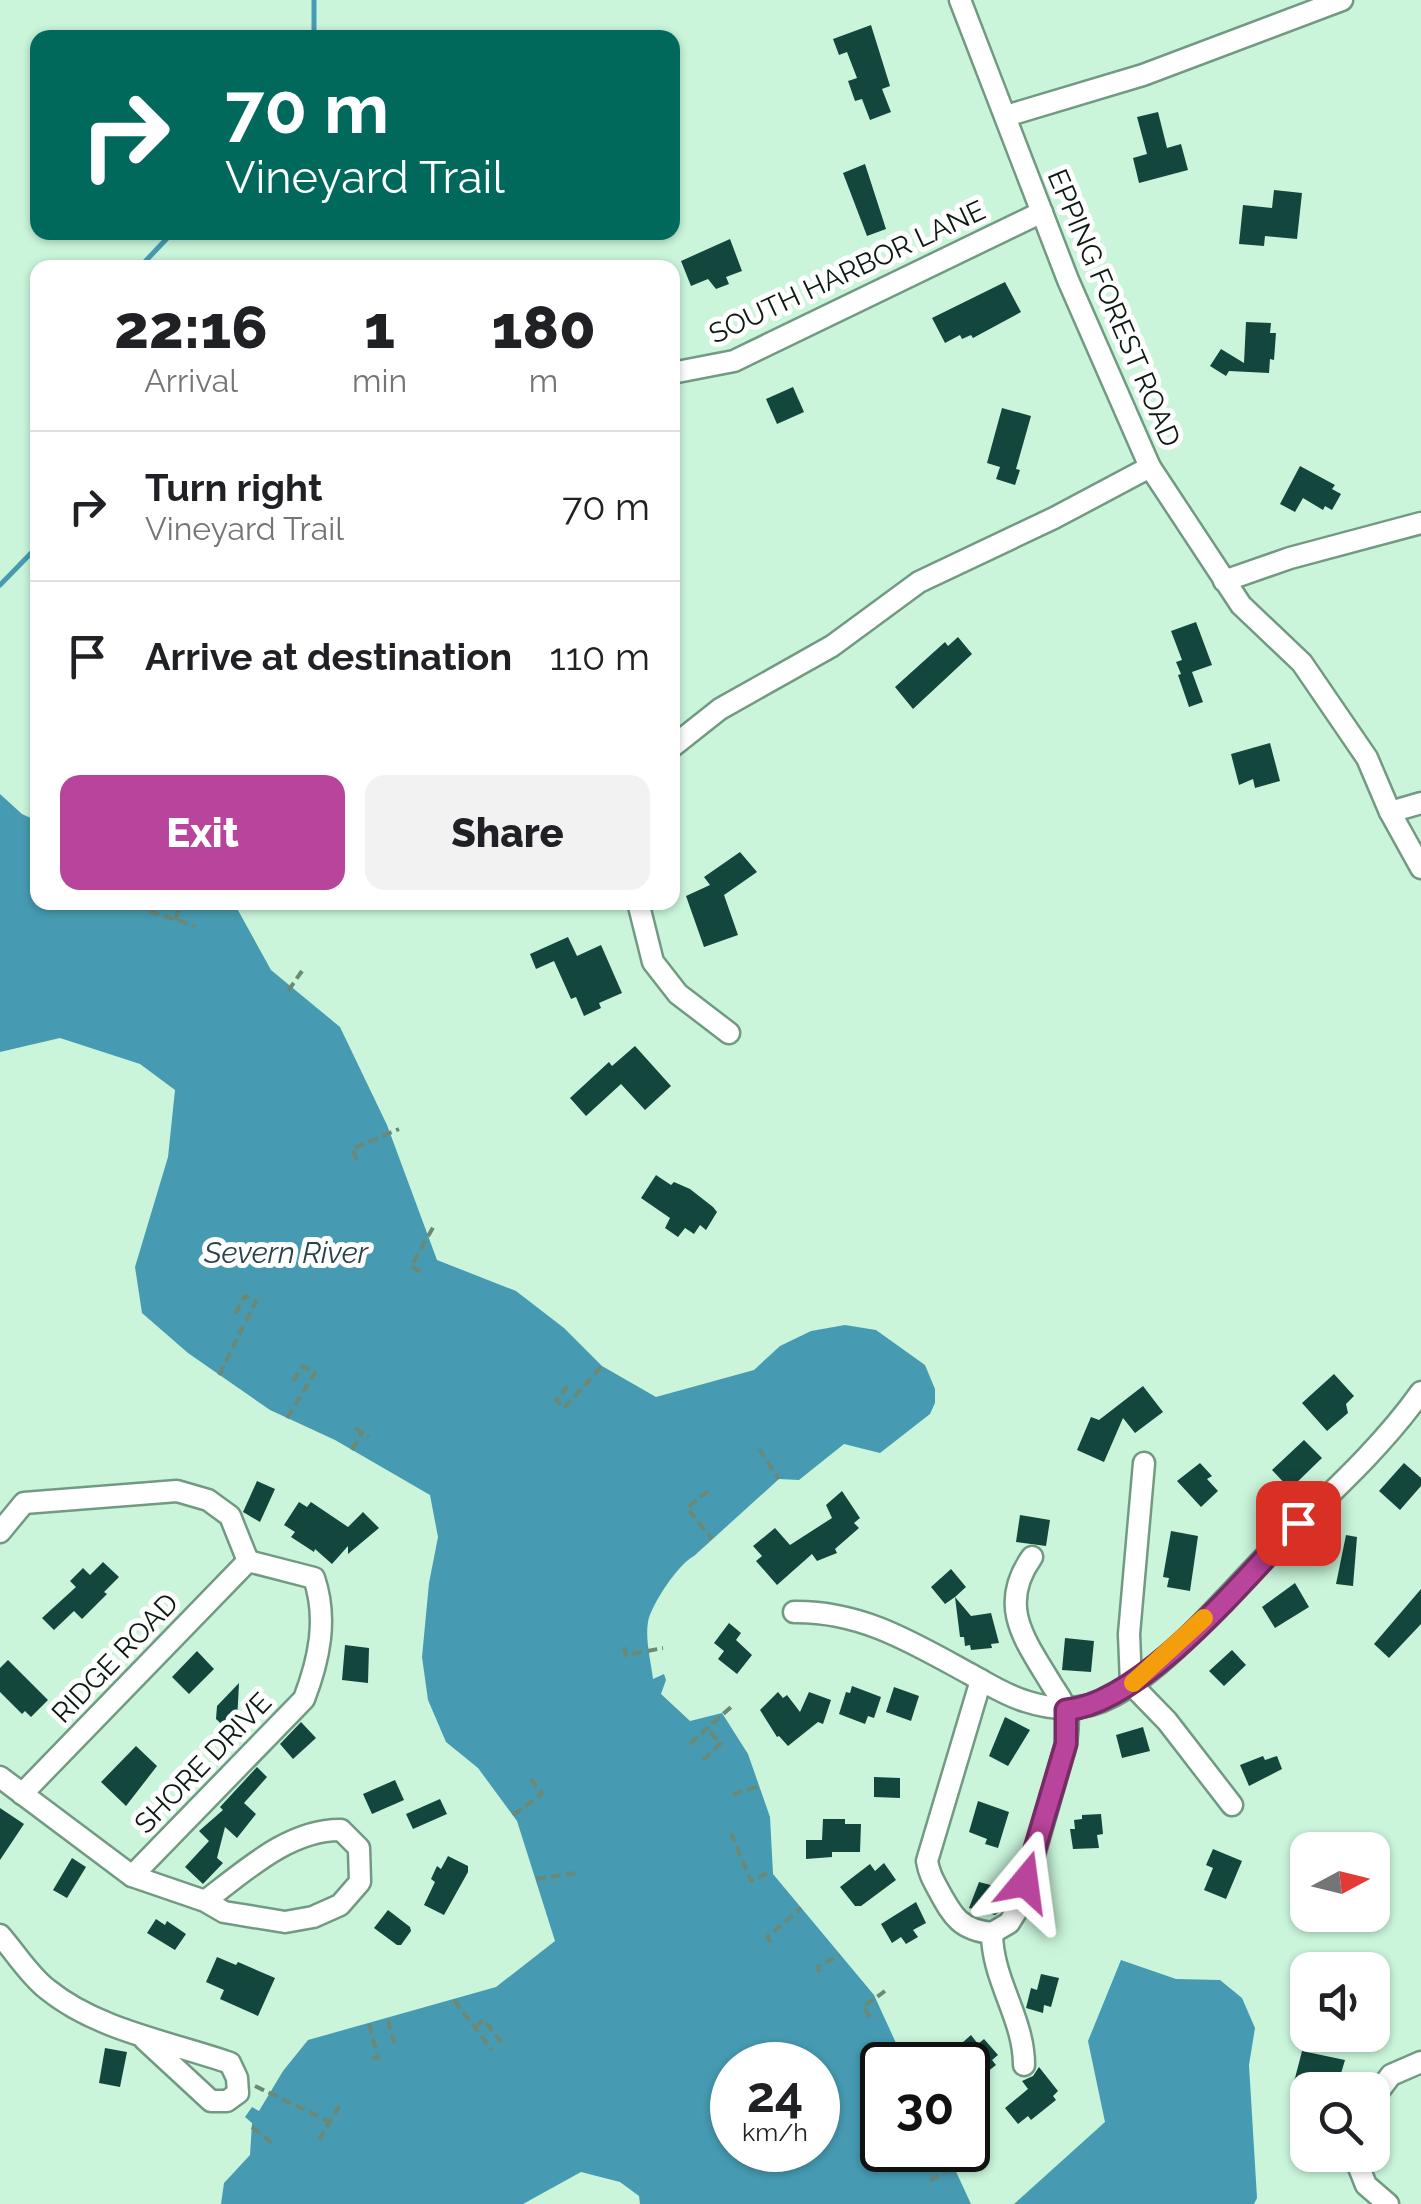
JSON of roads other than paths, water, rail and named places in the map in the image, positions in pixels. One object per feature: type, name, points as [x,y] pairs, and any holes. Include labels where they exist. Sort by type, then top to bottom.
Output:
[{"type":"street","name":"EPPING FOREST ROAD","points":[[960,0],[1103,364],[1150,467],[1241,605],[1302,663],[1366,758],[1421,868]]},
{"type":"street","points":[[1006,116],[1142,74],[1342,0]]},
{"type":"street","name":"SOUTH HARBOR LANE","points":[[680,371],[734,361],[1042,212]]},
{"type":"street","points":[[680,741],[720,708],[832,646],[919,582],[1150,467]]},
{"type":"street","points":[[1224,581],[1290,558],[1421,522]]},
{"type":"street","points":[[1390,812],[1421,803]]},
{"type":"street","points":[[640,910],[653,962],[678,994],[729,1033]]},
{"type":"street","points":[[794,1612],[834,1613],[876,1624],[1025,1702],[1066,1710],[1093,1704],[1131,1684],[1203,1620],[1358,1466],[1421,1392]]},
{"type":"street","points":[[1144,1463],[1129,1634],[1131,1684],[1167,1721],[1232,1805]]},
{"type":"street","points":[[0,1532],[24,1504],[177,1491],[208,1500],[230,1516],[248,1562]]},
{"type":"street","points":[[982,1680],[927,1860],[932,1879],[955,1920],[970,1930],[992,1933],[1009,1923],[1019,1906],[1066,1744],[1066,1710],[1023,1635],[1016,1613],[1016,1584],[1032,1557]]},
{"type":"street","name":"RIDGE ROAD","points":[[22,1794],[248,1562]]},
{"type":"street","name":"SHORE DRIVE","points":[[132,1876],[304,1699],[318,1663],[322,1600],[314,1578],[248,1562]]},
{"type":"street","points":[[0,1777],[132,1876],[255,1920],[286,1922],[313,1917],[340,1905],[360,1882],[359,1848],[341,1830],[324,1829],[271,1852],[205,1901]]},
{"type":"street","points":[[992,1933],[994,1960],[1022,2036],[1024,2065]]},
{"type":"street","points":[[0,1935],[47,1989],[95,2017],[144,2039],[230,2064],[238,2078],[238,2092],[227,2101]]},
{"type":"street","points":[[144,2039],[211,2100],[227,2101],[250,2119]]},
{"type":"street","points":[[1390,2077],[1421,2062]]},
{"type":"street","points":[[1362,2172],[1372,2192],[1388,2204]]},
{"type":"water","name":"Severn River","points":[[0,794],[30,818],[30,910],[238,910],[271,970],[340,1027],[387,1125],[437,1260],[516,1291],[564,1328],[602,1366],[656,1397],[754,1370],[780,1346],[811,1331],[845,1325],[876,1330],[925,1365],[935,1389],[930,1414],[880,1453],[844,1444],[799,1480],[779,1479],[674,1575],[650,1615],[647,1636],[653,1679],[664,1674],[666,1680],[661,1694],[690,1721],[722,1713],[748,1754],[770,1817],[773,1874],[874,1995],[895,2042],[860,2042],[860,2172],[956,2172],[971,2204],[640,2204],[639,2196],[620,2182],[581,2172],[523,2204],[221,2204],[224,2183],[250,2155],[252,2123],[245,2117],[252,2107],[259,2111],[308,2040],[496,1987],[555,1941],[517,1821],[478,1768],[446,1742],[428,1700],[422,1657],[438,1537],[430,1495],[335,1440],[270,1410],[188,1353],[142,1313],[135,1267],[168,1157],[175,1090],[140,1064],[60,1038],[0,1052]]},
{"type":"water","points":[[1121,1960],[1176,1979],[1220,1980],[1242,1998],[1255,2028],[1249,2065],[1257,2198],[1254,2204],[1014,2204],[1105,2122],[1088,2041]]},
{"type":"waterway","points":[[314,0],[314,30]]},
{"type":"waterway","points":[[147,260],[165,240]]},
{"type":"waterway","points":[[0,585],[30,554]]}]
